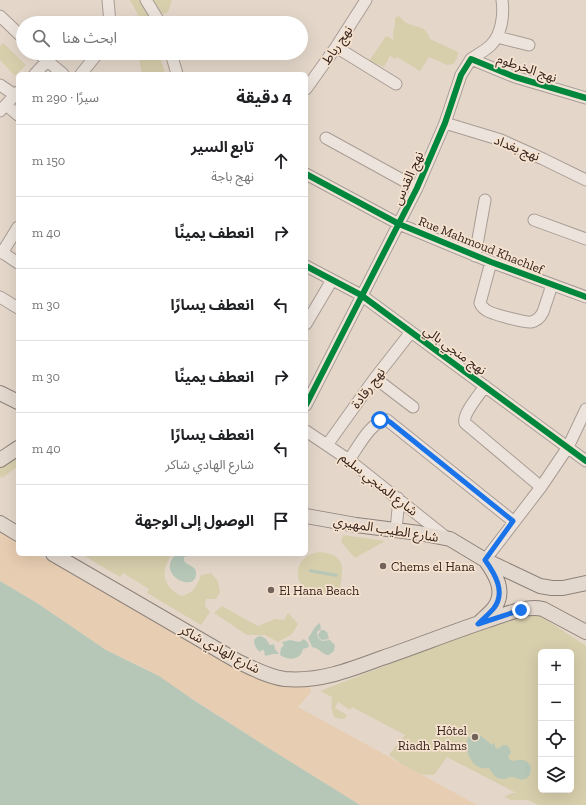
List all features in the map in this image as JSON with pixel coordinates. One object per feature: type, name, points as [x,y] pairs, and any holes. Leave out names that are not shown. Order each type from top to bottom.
[{"type":"main road","points":[[0,392],[16,398]]},
{"type":"main road","points":[[0,453],[16,442]]},
{"type":"main road","points":[[0,460],[16,449]]},
{"type":"main road","name":"شارع الطيب المهيري","points":[[308,516],[356,525],[434,535],[450,539],[485,560],[540,586],[563,588],[586,583]]},
{"type":"main road","points":[[0,523],[16,533]]},
{"type":"main road","name":"شارع الهادي شاكر","points":[[56,556],[237,661],[260,672],[283,679],[303,680],[321,678],[346,671],[521,610],[537,608],[551,613],[586,632]]},
{"type":"main road","points":[[478,624],[493,609],[499,596],[496,577],[485,560]]},
{"type":"street","points":[[108,0],[109,16]]},
{"type":"street","points":[[146,0],[156,16]]},
{"type":"street","name":"نهج رباط","points":[[308,86],[336,47],[366,0]]},
{"type":"street","points":[[468,62],[485,50],[497,37],[502,21],[502,0]]},
{"type":"street","points":[[0,16],[16,31]]},
{"type":"street","points":[[497,37],[529,45]]},
{"type":"street","points":[[336,47],[396,84]]},
{"type":"street","points":[[83,72],[92,60]]},
{"type":"street","points":[[173,60],[176,72]]},
{"type":"street","points":[[37,72],[46,61],[60,72]]},
{"type":"street","name":"نهج الخرطوم","points":[[468,62],[586,98]]},
{"type":"street","name":"نهج القدس","points":[[308,401],[417,188],[445,123],[461,75],[468,62]]},
{"type":"street","points":[[0,84],[16,93]]},
{"type":"street","points":[[16,95],[3,108],[16,114]]},
{"type":"street","name":"نهج بغداد","points":[[445,123],[501,140],[586,180]]},
{"type":"street","points":[[326,138],[417,188]]},
{"type":"street","name":"Rue Mahmoud Khachlef","points":[[308,175],[399,224],[475,256],[586,297]]},
{"type":"street","points":[[475,256],[485,200]]},
{"type":"street","points":[[534,220],[586,239]]},
{"type":"street","points":[[16,230],[1,252],[16,262]]},
{"type":"street","points":[[491,262],[480,303],[488,312],[526,322],[535,321],[543,312],[552,285]]},
{"type":"street","name":"نهج منجي بالي","points":[[308,267],[361,296],[586,461]]},
{"type":"street","points":[[308,321],[332,280]]},
{"type":"street","points":[[0,297],[16,307]]},
{"type":"street","name":"نهج رقادة","points":[[327,445],[375,378],[411,332]]},
{"type":"street","points":[[375,378],[413,406]]},
{"type":"street","points":[[485,386],[466,414],[464,420],[465,423],[541,487]]},
{"type":"street","points":[[485,560],[513,521],[541,487],[568,447],[586,409]]},
{"type":"street","points":[[349,460],[372,427],[380,420],[387,420],[513,521]]},
{"type":"street","name":"شارع المنجي سليم","points":[[308,432],[349,460],[450,539]]},
{"type":"street","points":[[396,530],[398,498]]},
{"type":"shaded area","points":[[130,0],[139,0],[149,16],[139,16]]},
{"type":"shaded area","points":[[153,0],[172,0],[168,12],[164,14],[162,13]]},
{"type":"shaded area","points":[[399,16],[404,21],[424,30],[430,39],[458,52],[457,59],[453,64],[447,65],[429,57],[420,71],[397,57],[396,59],[390,56],[384,67],[369,61],[386,36],[394,40],[393,33],[395,18]]},
{"type":"shaded area","points":[[3,43],[16,55],[16,60],[21,60],[26,65],[19,72],[16,72],[15,76],[0,60],[0,46]]},
{"type":"shaded area","points":[[139,60],[161,60],[164,72],[142,72]]},
{"type":"shaded area","points":[[16,457],[16,468],[2,478],[0,476],[0,466]]},
{"type":"shaded area","points":[[343,535],[385,541],[355,558],[341,542]]},
{"type":"shaded area","points":[[320,552],[335,556],[339,559],[342,569],[340,589],[325,594],[313,593],[304,588],[299,581],[298,572],[301,563],[308,556]]},
{"type":"shaded area","points":[[84,556],[171,556],[166,566],[165,578],[170,588],[175,592],[181,596],[189,593],[196,586],[201,575],[211,573],[218,581],[220,592],[216,599],[206,599],[205,606],[210,612],[201,625],[147,593],[149,589],[123,573],[120,577]]},
{"type":"shaded area","points":[[175,556],[188,556],[184,557],[184,560],[196,571],[194,580],[183,582],[177,579],[170,569],[171,562]]},
{"type":"shaded area","points":[[309,569],[338,574],[337,577],[309,572]]},
{"type":"shaded area","points":[[0,581],[37,603],[106,650],[159,676],[192,699],[360,805],[0,805]]},
{"type":"shaded area","points":[[222,606],[258,626],[275,619],[284,620],[288,613],[298,624],[292,634],[278,642],[265,635],[247,635],[214,613]]},
{"type":"shaded area","name":"Hôtel Riadh Palms","points":[[536,613],[586,646],[586,805],[538,805],[528,800],[511,800],[504,797],[512,793],[516,793],[447,757],[434,775],[416,774],[389,755],[405,735],[352,707],[350,710],[338,702],[335,708],[347,715],[344,719],[335,718],[331,703],[332,697],[320,691],[454,639]]},
{"type":"shaded area","points":[[320,623],[321,629],[317,632],[318,638],[322,641],[330,640],[335,645],[334,651],[329,655],[312,647],[308,638],[314,628]]},
{"type":"shaded area","points":[[321,630],[327,632],[329,639],[322,640],[319,638],[318,635]]},
{"type":"shaded area","points":[[261,636],[266,639],[270,645],[274,644],[275,649],[279,654],[265,656],[264,650],[260,652],[256,648],[254,640]]},
{"type":"shaded area","points":[[304,639],[308,643],[309,647],[303,649],[302,653],[297,657],[291,659],[280,655],[281,648],[284,645],[282,642],[290,640],[299,642]]},
{"type":"shaded area","points":[[476,734],[480,735],[492,745],[494,743],[497,749],[503,745],[508,746],[511,752],[508,757],[509,759],[512,761],[521,760],[527,762],[531,767],[530,775],[522,780],[514,777],[499,779],[489,768],[481,768],[476,765],[471,759],[467,750],[467,742],[468,738]]},
{"type":"sand","points":[[0,533],[16,542],[16,556],[40,556],[159,625],[256,678],[270,683],[310,686],[311,692],[298,707],[477,805],[360,805],[148,670],[106,650],[37,603],[0,581]]},
{"type":"cycle path","points":[[308,401],[417,188],[445,123],[461,75],[471,59],[515,77],[586,98]]},
{"type":"cycle path","points":[[308,175],[399,224],[491,262],[586,297]]},
{"type":"cycle path","points":[[308,267],[361,295],[586,461]]},
{"type":"place","name":"Chems el Hana","points":[[383,566]]},
{"type":"place","name":"El Hana Beach","points":[[271,590]]},
{"type":"place","name":"Hôtel Riadh Palms","points":[[475,737]]},
{"type":"route","points":[[380,420],[387,420],[390,422],[513,521],[485,560],[496,577],[499,596],[493,609],[478,624],[521,610]]}]
